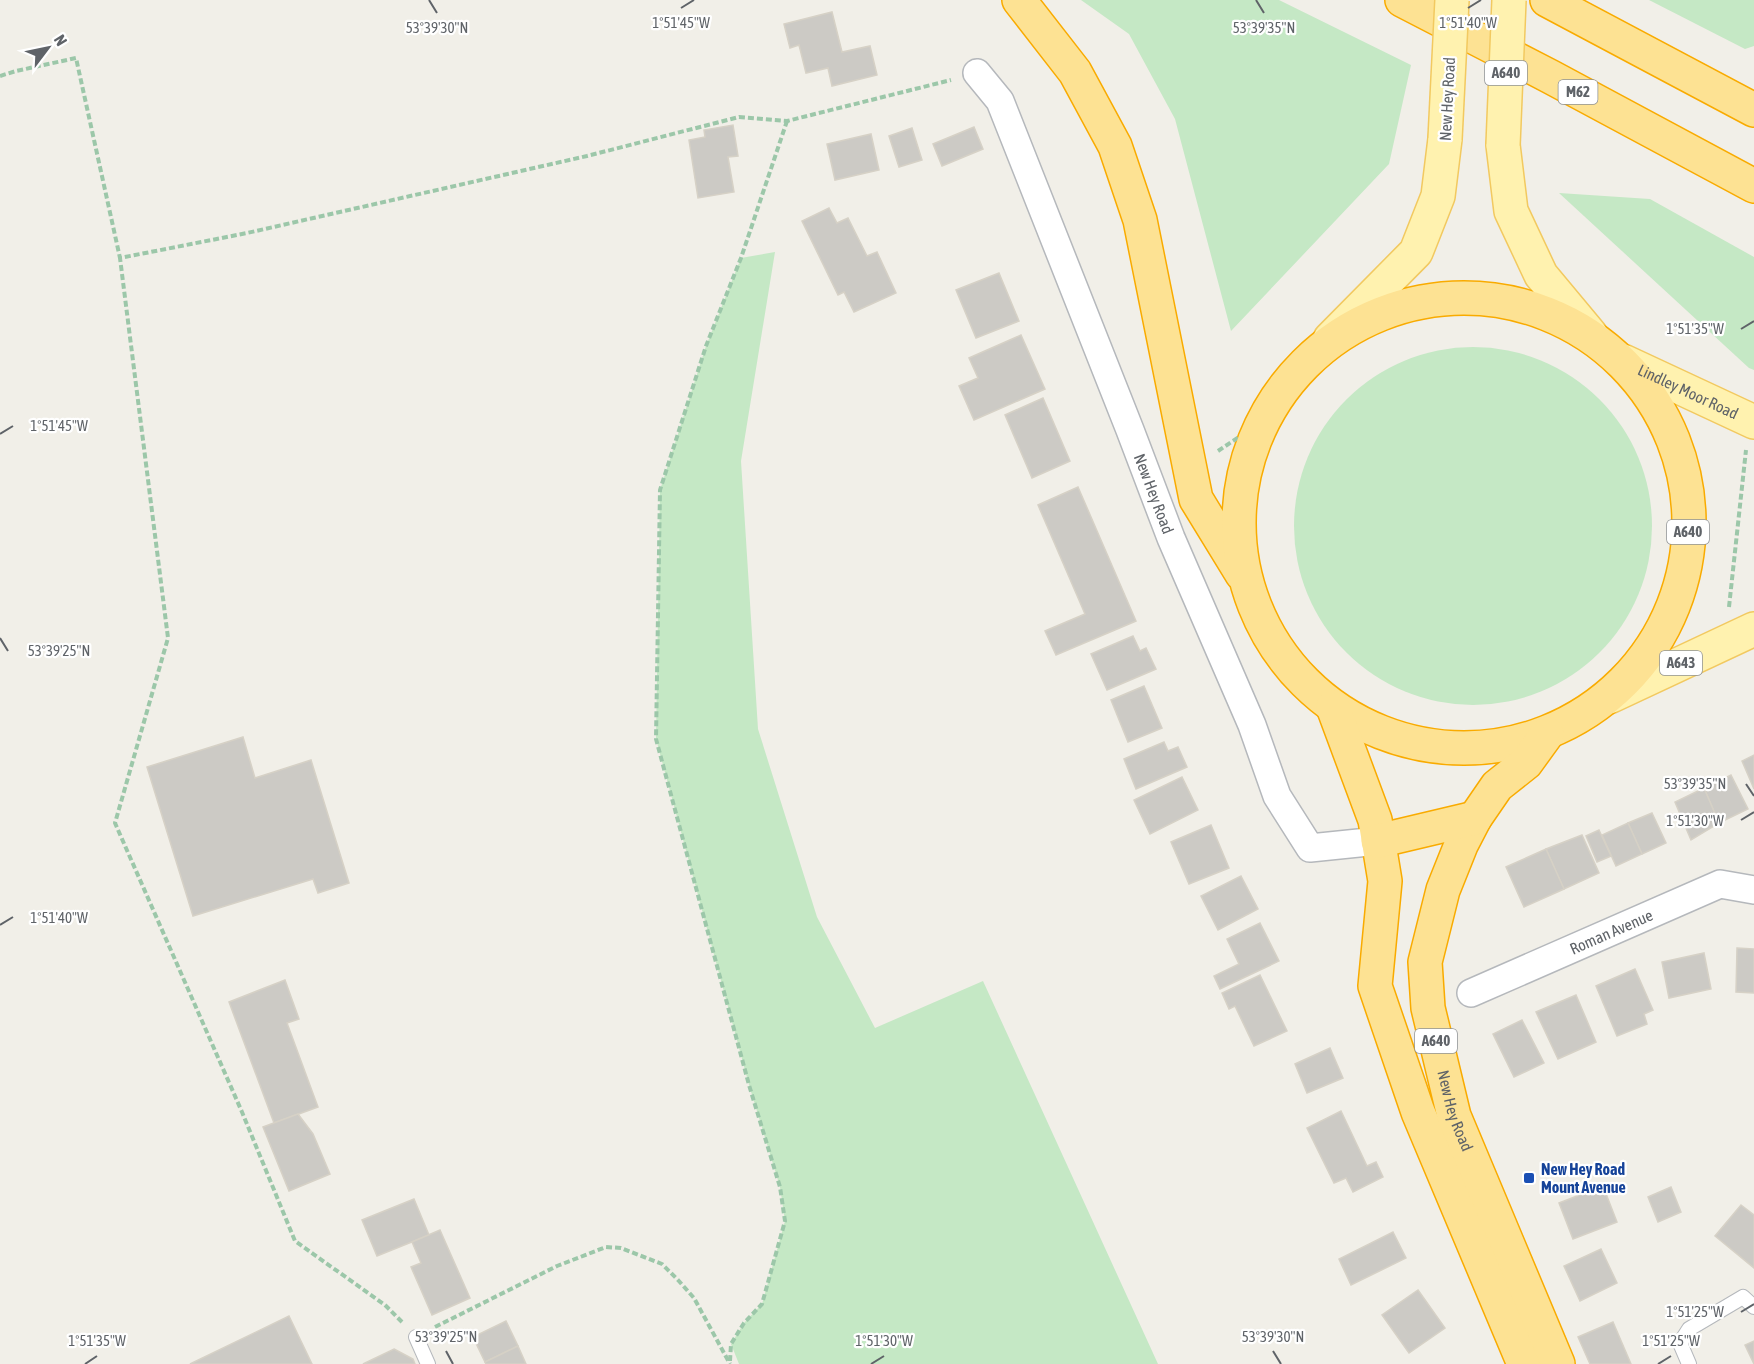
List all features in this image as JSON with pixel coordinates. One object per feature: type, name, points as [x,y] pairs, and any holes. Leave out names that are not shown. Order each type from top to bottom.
[{"type":"highway","points":[[1019,0],[1076,72],[1115,146],[1140,219],[1196,499],[1244,578]]},
{"type":"highway","name":"M62","points":[[1402,0],[1754,186]]},
{"type":"highway","points":[[1547,0],[1754,110]]},
{"type":"highway","name":"A640","points":[[1470,296],[1538,308],[1591,335],[1623,362],[1665,418],[1688,489],[1689,552],[1674,608],[1647,656],[1609,697],[1547,734],[1499,747],[1456,749],[1416,744],[1333,707],[1290,668],[1263,627],[1244,578],[1239,491],[1255,434],[1286,382],[1330,339],[1409,302],[1470,296]]},
{"type":"highway","name":"New Hey Road","points":[[1333,707],[1375,820],[1385,880],[1375,986],[1418,1112],[1524,1364]]},
{"type":"highway","name":"New Hey Road","points":[[1547,734],[1526,763],[1497,786],[1474,818],[1443,890],[1425,962],[1428,1008],[1454,1116],[1558,1364]]},
{"type":"highway","points":[[1378,841],[1474,818]]},
{"type":"main road","name":"New Hey Road","points":[[1330,339],[1416,252],[1438,195],[1445,139],[1452,0]]},
{"type":"main road","name":"A640","points":[[1509,0],[1503,145],[1511,212],[1541,275],[1591,335]]},
{"type":"main road","name":"Lindley Moor Road","points":[[1623,362],[1752,421]]},
{"type":"main road","name":"A643","points":[[1609,697],[1754,629]]},
{"type":"street","name":"New Hey Road","points":[[977,74],[1000,100],[1171,538],[1252,725],[1277,796],[1310,848],[1378,841]]},
{"type":"street","name":"Roman Avenue","points":[[1471,993],[1754,868]]},
{"type":"street","points":[[1720,884],[1754,890]]},
{"type":"lane","points":[[1689,1364],[1680,1344],[1689,1329],[1743,1297],[1754,1307]]},
{"type":"lane","points":[[416,1337],[428,1364]]},
{"type":"path","points":[[0,76],[76,58],[120,258],[168,638],[115,823],[242,1112],[295,1241],[385,1305],[416,1337],[557,1266],[606,1247],[621,1248],[662,1264],[678,1280],[694,1298],[730,1364]]},
{"type":"path","points":[[120,258],[247,233],[587,156],[739,117],[787,121],[977,74]]},
{"type":"path","points":[[730,1364],[731,1344],[744,1323],[762,1304],[785,1221],[780,1187],[749,1085],[656,739],[660,490],[706,346],[741,258],[787,121]]},
{"type":"path","points":[[1725,643],[1752,421]]},
{"type":"green space","points":[[1081,0],[1279,0],[1411,65],[1389,164],[1231,331],[1175,119],[1129,34]]},
{"type":"green space","points":[[1649,0],[1754,0],[1754,46],[1745,49]]},
{"type":"green space","points":[[1559,193],[1650,199],[1754,257],[1754,370],[1749,368]]},
{"type":"green space","points":[[775,252],[741,461],[758,729],[817,917],[875,1028],[983,981],[1158,1364],[739,1364],[731,1344],[744,1323],[762,1304],[785,1221],[780,1187],[749,1085],[656,739],[660,490],[706,346],[741,258]]},
{"type":"green space","points":[[1473,347],[1508,350],[1542,360],[1573,377],[1600,399],[1622,426],[1639,457],[1649,491],[1652,526],[1649,561],[1639,595],[1622,626],[1600,653],[1573,675],[1542,692],[1508,702],[1473,705],[1438,702],[1404,692],[1373,675],[1346,653],[1324,626],[1307,595],[1297,561],[1294,526],[1297,491],[1307,457],[1324,426],[1346,399],[1373,377],[1404,360],[1438,350]]},
{"type":"building","points":[[832,12],[842,52],[870,46],[877,75],[832,86],[828,68],[806,73],[799,45],[790,48],[784,24]]},
{"type":"building","points":[[733,125],[738,156],[728,157],[734,192],[698,198],[689,140],[705,137],[704,130]]},
{"type":"building","points":[[974,127],[983,149],[942,166],[933,144]]},
{"type":"building","points":[[912,128],[922,160],[899,167],[889,136]]},
{"type":"building","points":[[871,134],[879,170],[835,180],[827,144]]},
{"type":"building","points":[[829,208],[837,223],[848,218],[867,256],[877,252],[896,293],[854,312],[844,292],[838,295],[802,221]]},
{"type":"building","points":[[999,273],[1019,321],[976,338],[956,290]]},
{"type":"building","points":[[1021,335],[1045,389],[974,420],[959,386],[978,378],[969,358]]},
{"type":"building","points":[[1043,398],[1070,461],[1032,478],[1005,415]]},
{"type":"building","points":[[1078,487],[1136,621],[1056,655],[1045,631],[1085,614],[1038,505]]},
{"type":"building","points":[[1133,636],[1140,651],[1146,648],[1156,669],[1107,690],[1091,654]]},
{"type":"building","points":[[1144,686],[1162,728],[1128,742],[1111,700]]},
{"type":"building","points":[[243,737],[255,778],[311,760],[349,883],[318,893],[313,879],[193,916],[147,767]]},
{"type":"building","points":[[1164,742],[1168,751],[1178,747],[1187,767],[1136,789],[1124,759]]},
{"type":"building","points":[[1754,755],[1754,789],[1742,761]]},
{"type":"building","points":[[1731,775],[1748,809],[1719,823],[1704,788]]},
{"type":"building","points":[[1182,777],[1198,810],[1150,834],[1134,800]]},
{"type":"building","points":[[1704,788],[1719,823],[1691,840],[1675,802]]},
{"type":"building","points":[[1652,813],[1666,843],[1642,854],[1628,823]]},
{"type":"building","points":[[1628,823],[1642,854],[1616,866],[1602,835]]},
{"type":"building","points":[[1211,825],[1229,868],[1189,884],[1171,842]]},
{"type":"building","points":[[1599,830],[1611,856],[1597,862],[1586,836]]},
{"type":"building","points":[[1582,835],[1599,873],[1564,889],[1546,849]]},
{"type":"building","points":[[1546,849],[1564,889],[1524,907],[1506,867]]},
{"type":"building","points":[[1241,876],[1258,909],[1218,930],[1201,896]]},
{"type":"building","points":[[1260,923],[1279,961],[1220,989],[1214,976],[1239,964],[1227,939]]},
{"type":"building","points":[[1737,948],[1754,949],[1754,993],[1736,992]]},
{"type":"building","points":[[1704,953],[1711,989],[1669,998],[1662,962]]},
{"type":"building","points":[[1635,969],[1653,1010],[1644,1014],[1647,1024],[1617,1036],[1596,986]]},
{"type":"building","points":[[1260,975],[1287,1031],[1254,1046],[1235,1006],[1229,1009],[1222,993]]},
{"type":"building","points":[[285,980],[299,1019],[287,1023],[318,1107],[274,1123],[229,1002]]},
{"type":"building","points":[[1576,995],[1596,1042],[1558,1059],[1536,1012]]},
{"type":"building","points":[[1522,1020],[1544,1063],[1514,1077],[1493,1034]]},
{"type":"building","points":[[1330,1048],[1343,1078],[1307,1093],[1295,1064]]},
{"type":"building","points":[[1341,1111],[1367,1166],[1376,1162],[1383,1177],[1353,1192],[1346,1178],[1334,1183],[1307,1128]]},
{"type":"building","points":[[298,1114],[313,1134],[330,1174],[289,1191],[263,1127]]},
{"type":"building","points":[[1603,1186],[1617,1222],[1573,1239],[1559,1203]]},
{"type":"building","points":[[1671,1187],[1681,1212],[1658,1222],[1648,1197]]},
{"type":"building","points":[[414,1199],[429,1235],[377,1256],[362,1220]]},
{"type":"building","points":[[1741,1205],[1754,1215],[1754,1268],[1715,1236]]},
{"type":"building","points":[[440,1230],[470,1298],[432,1315],[411,1267],[421,1263],[412,1242]]},
{"type":"building","points":[[1393,1232],[1406,1258],[1351,1285],[1339,1259]]},
{"type":"building","points":[[1601,1249],[1617,1283],[1580,1301],[1564,1266]]},
{"type":"building","points":[[1418,1290],[1445,1328],[1409,1353],[1382,1315]]},
{"type":"building","points":[[289,1316],[312,1364],[190,1364]]},
{"type":"building","points":[[506,1321],[518,1346],[485,1362],[473,1337]]},
{"type":"building","points":[[1613,1322],[1631,1364],[1590,1364],[1578,1337]]},
{"type":"building","points":[[1754,1341],[1754,1364],[1745,1345]]},
{"type":"building","points":[[518,1346],[526,1364],[486,1364],[485,1362]]},
{"type":"building","points":[[394,1349],[413,1359],[415,1364],[363,1364]]},
{"type":"place","name":"New Hey Road Mount Avenue","points":[[1529,1178]]}]
